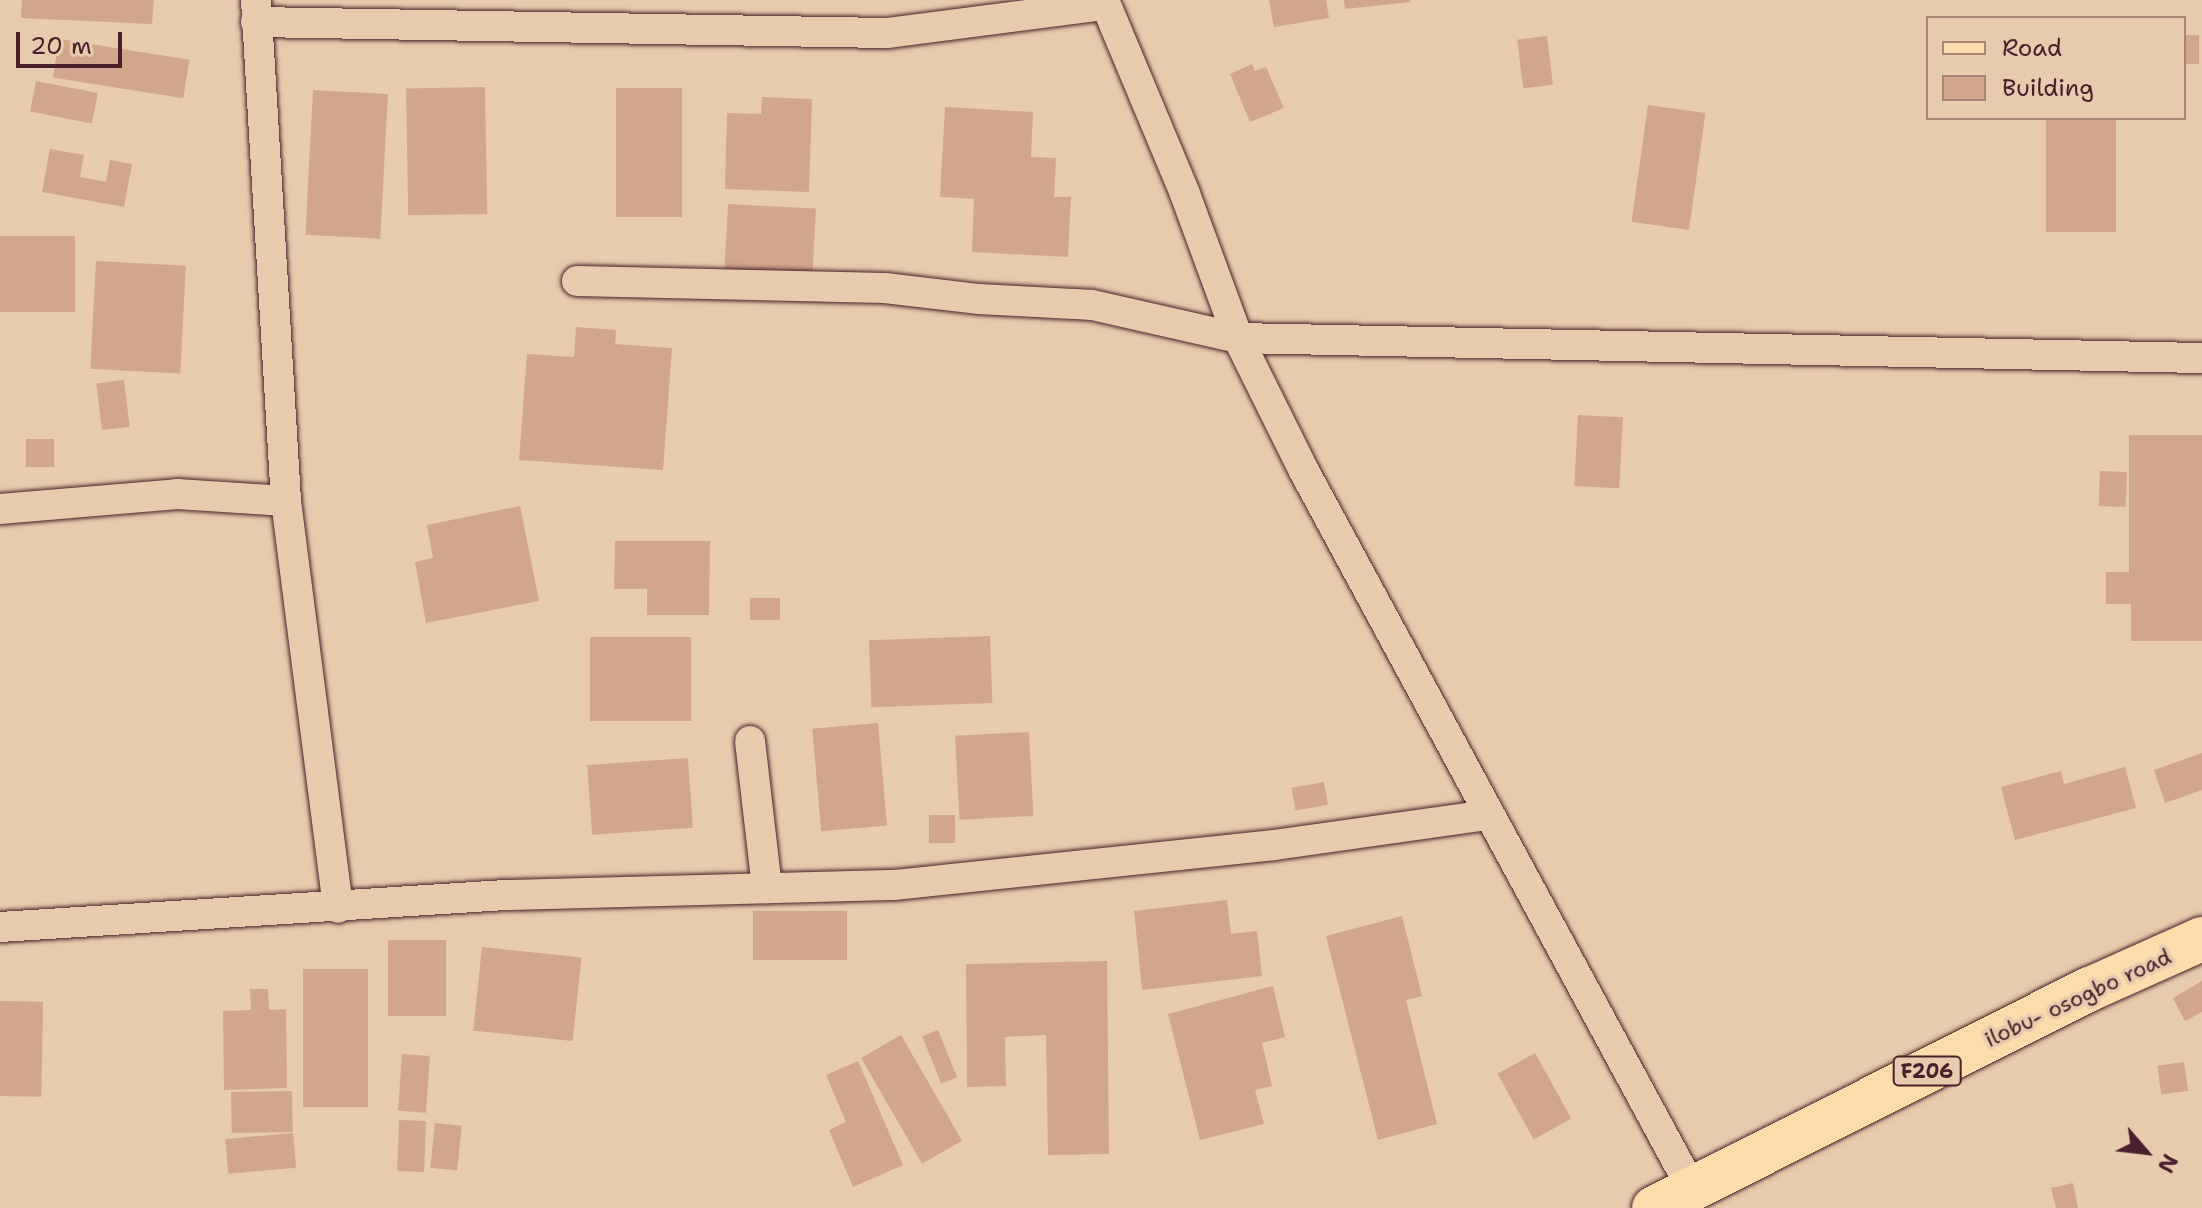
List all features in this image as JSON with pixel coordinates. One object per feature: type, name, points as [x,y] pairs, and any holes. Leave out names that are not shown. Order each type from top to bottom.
[{"type":"main road","name":"ilobu- osogbo road","points":[[1654,1208],[2090,989],[2202,939]]},
{"type":"street","points":[[338,908],[286,501],[256,11],[888,33],[1104,2],[1185,194],[1238,338],[1304,471],[1385,617],[1487,815],[1692,1189]]},
{"type":"street","points":[[577,281],[885,288],[979,299],[1092,305],[1238,338],[2202,358]]},
{"type":"street","points":[[0,509],[177,494],[286,501]]},
{"type":"street","points":[[750,741],[767,888]]},
{"type":"street","points":[[0,927],[506,895],[910,883],[1274,845],[1487,815]]},
{"type":"building","points":[[22,0],[154,0],[152,24],[21,18]]},
{"type":"building","points":[[1269,0],[1326,0],[1329,18],[1274,27]]},
{"type":"building","points":[[1344,0],[1410,0],[1410,2],[1345,9]]},
{"type":"building","points":[[2186,35],[2199,35],[2199,64],[2186,64]]},
{"type":"building","points":[[1547,36],[1553,85],[1523,88],[1517,40]]},
{"type":"building","points":[[59,39],[189,60],[183,98],[53,78]]},
{"type":"building","points":[[1252,64],[1255,71],[1266,67],[1284,108],[1250,122],[1230,74]]},
{"type":"building","points":[[36,81],[98,93],[92,123],[30,111]]},
{"type":"building","points":[[485,87],[487,214],[408,215],[406,88]]},
{"type":"building","points":[[616,88],[682,88],[682,217],[616,217]]},
{"type":"building","points":[[313,90],[388,94],[380,239],[305,235]]},
{"type":"building","points":[[762,97],[812,99],[809,192],[725,189],[727,113],[761,114]]},
{"type":"building","points":[[1648,105],[1705,113],[1689,230],[1632,222]]},
{"type":"building","points":[[945,107],[1033,112],[1031,157],[1056,158],[1054,197],[1071,197],[1068,257],[972,252],[974,199],[940,197]]},
{"type":"building","points":[[2046,120],[2116,120],[2116,232],[2046,232]]},
{"type":"building","points":[[50,149],[84,155],[80,177],[106,182],[110,160],[132,164],[124,207],[42,192]]},
{"type":"building","points":[[728,204],[816,209],[812,275],[725,270]]},
{"type":"building","points":[[0,236],[75,236],[75,312],[0,312]]},
{"type":"building","points":[[96,261],[186,266],[180,374],[90,369]]},
{"type":"building","points":[[576,327],[616,330],[615,344],[672,348],[663,470],[519,460],[527,354],[574,357]]},
{"type":"building","points":[[124,380],[130,427],[102,430],[96,383]]},
{"type":"building","points":[[1578,415],[1623,417],[1619,488],[1574,486]]},
{"type":"building","points":[[2129,435],[2202,435],[2202,641],[2131,641],[2131,604],[2106,604],[2106,572],[2129,572]]},
{"type":"building","points":[[26,439],[54,439],[54,467],[26,467]]},
{"type":"building","points":[[2100,471],[2127,472],[2126,507],[2099,506]]},
{"type":"building","points":[[520,506],[539,601],[426,623],[415,562],[433,558],[427,525]]},
{"type":"building","points":[[615,541],[710,541],[709,615],[647,615],[647,589],[614,589]]},
{"type":"building","points":[[750,598],[780,598],[780,620],[750,620]]},
{"type":"building","points":[[990,636],[992,703],[871,707],[869,640]]},
{"type":"building","points":[[590,637],[691,637],[691,721],[590,721]]},
{"type":"building","points":[[878,723],[887,826],[821,831],[812,729]]},
{"type":"building","points":[[1029,732],[1033,816],[959,820],[955,736]]},
{"type":"building","points":[[2202,753],[2202,790],[2165,803],[2154,770]]},
{"type":"building","points":[[688,758],[693,828],[592,835],[587,765]]},
{"type":"building","points":[[2125,767],[2136,808],[2015,840],[2001,787],[2061,771],[2064,784]]},
{"type":"building","points":[[1324,782],[1328,805],[1295,810],[1292,788]]},
{"type":"building","points":[[929,815],[955,815],[955,843],[929,843]]},
{"type":"building","points":[[1227,900],[1231,934],[1257,931],[1262,976],[1142,990],[1134,911]]},
{"type":"building","points":[[753,911],[847,911],[847,960],[753,960]]},
{"type":"building","points":[[1402,916],[1422,996],[1406,1000],[1437,1124],[1378,1140],[1326,936]]},
{"type":"building","points":[[388,940],[446,940],[446,1016],[388,1016]]},
{"type":"building","points":[[482,947],[581,957],[573,1041],[473,1031]]},
{"type":"building","points":[[1107,961],[1109,1154],[1048,1155],[1046,1035],[1005,1037],[1006,1086],[967,1087],[966,964]]},
{"type":"building","points":[[303,969],[368,969],[368,1107],[303,1107]]},
{"type":"building","points":[[2202,981],[2202,1012],[2185,1021],[2173,998]]},
{"type":"building","points":[[1273,986],[1285,1037],[1262,1043],[1272,1086],[1255,1090],[1264,1124],[1200,1140],[1168,1014]]},
{"type":"building","points":[[250,989],[268,989],[269,1010],[286,1009],[287,1088],[224,1090],[223,1011],[251,1010]]},
{"type":"building","points":[[0,1001],[43,1002],[41,1097],[0,1096]]},
{"type":"building","points":[[938,1030],[957,1077],[941,1084],[922,1036]]},
{"type":"building","points":[[901,1035],[962,1141],[922,1164],[861,1058]]},
{"type":"building","points":[[1535,1053],[1571,1119],[1534,1139],[1497,1074]]},
{"type":"building","points":[[402,1054],[430,1056],[426,1113],[398,1111]]},
{"type":"building","points":[[858,1061],[903,1165],[853,1187],[829,1130],[846,1122],[826,1075]]},
{"type":"building","points":[[2184,1062],[2188,1091],[2161,1094],[2157,1066]]},
{"type":"building","points":[[292,1091],[293,1132],[232,1133],[231,1092]]},
{"type":"building","points":[[399,1120],[426,1121],[424,1172],[397,1171]]},
{"type":"building","points":[[435,1123],[462,1126],[457,1171],[430,1168]]},
{"type":"building","points":[[293,1133],[296,1168],[228,1174],[225,1139]]},
{"type":"building","points":[[2073,1183],[2078,1208],[2056,1208],[2051,1188]]}]
